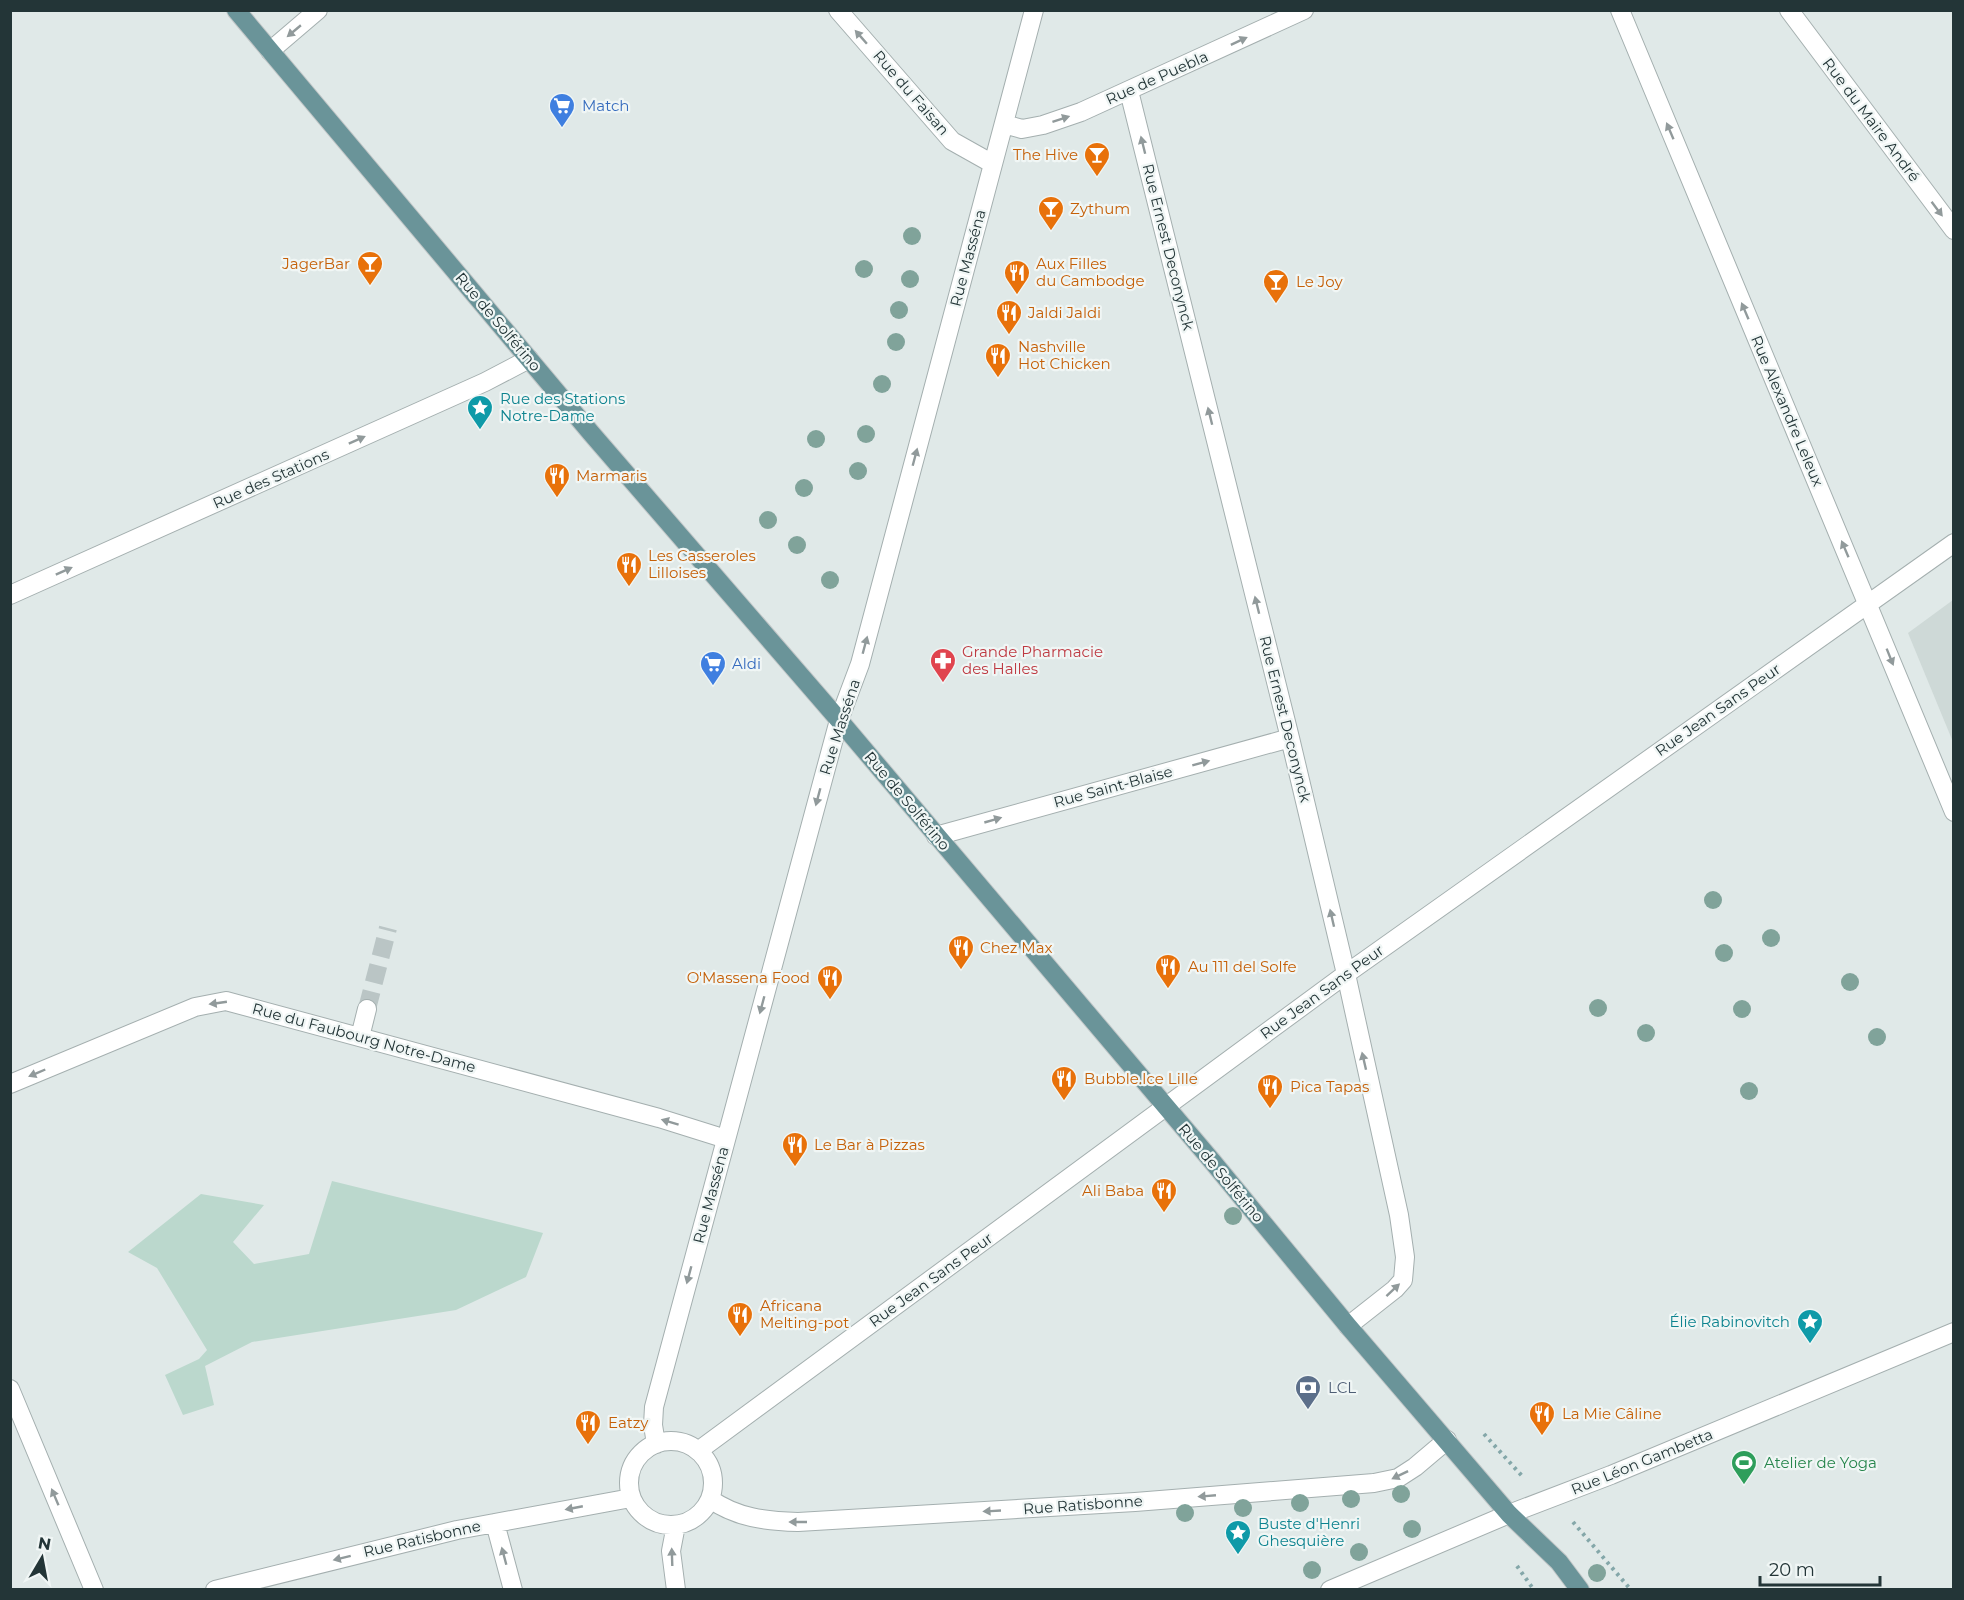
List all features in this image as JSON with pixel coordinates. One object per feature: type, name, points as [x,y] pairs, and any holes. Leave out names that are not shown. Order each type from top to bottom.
[{"type":"main road","name":"Rue de Solférino","points":[[237,10],[529,359],[839,720],[1166,1107],[1348,1326],[1509,1514],[1559,1562],[1581,1590]]},
{"type":"street","points":[[270,51],[318,10]]},
{"type":"street","name":"Rue du Faisan","points":[[838,10],[952,141],[993,164]]},
{"type":"street","name":"Rue Masséna","points":[[656,1444],[653,1425],[654,1407],[839,720],[860,664],[1034,10]]},
{"type":"street","name":"Rue de Puebla","points":[[1004,124],[1022,129],[1043,125],[1081,112],[1305,10]]},
{"type":"street","name":"Rue Alexandre Leleux","points":[[1620,10],[1953,812]]},
{"type":"street","name":"Rue du Maire André","points":[[1789,10],[1953,230]]},
{"type":"street","name":"Rue Ernest Deconynck","points":[[1129,91],[1290,738],[1346,974],[1399,1215],[1405,1269],[1403,1280],[1348,1326]]},
{"type":"street","name":"Rue des Stations","points":[[10,595],[485,382],[529,359]]},
{"type":"street","name":"Rue Jean Sans Peur","points":[[698,1451],[1346,974],[1953,543]]},
{"type":"street","name":"Rue Saint-Blaise","points":[[936,836],[1290,738]]},
{"type":"street","name":"Rue du Faubourg Notre-Dame","points":[[10,1084],[195,1007],[226,1001],[659,1118],[726,1139]]},
{"type":"street","points":[[360,1037],[367,1009]]},
{"type":"street","name":"Rue Léon Gambetta","points":[[1330,1590],[1953,1332]]},
{"type":"street","points":[[10,1389],[94,1590]]},
{"type":"street","name":"Rue Ratisbonne","points":[[710,1499],[733,1512],[757,1519],[798,1522],[1134,1502],[1363,1484],[1398,1478],[1447,1440]]},
{"type":"street","points":[[667,1441],[688,1444],[698,1451],[704,1457],[713,1482],[710,1499],[703,1510],[693,1519],[676,1525],[660,1524],[651,1520],[636,1507],[631,1498],[628,1482],[633,1465],[642,1452],[667,1441]]},
{"type":"street","name":"Rue Ratisbonne","points":[[215,1590],[457,1530],[631,1498]]},
{"type":"street","points":[[495,1523],[513,1590]]},
{"type":"street","points":[[676,1525],[671,1551],[676,1590]]},
{"type":"path","points":[[1546,1500],[1579,1527],[1631,1590]]},
{"type":"shaded area","points":[[1953,600],[1953,742],[1908,633]]},
{"type":"green space","points":[[332,1181],[543,1233],[526,1277],[456,1310],[252,1342],[205,1366],[214,1405],[183,1415],[165,1375],[199,1359],[207,1350],[157,1268],[128,1252],[201,1194],[264,1205],[233,1242],[254,1264],[309,1254]]},
{"type":"tunnel","points":[[367,1009],[388,928]]},
{"type":"place","name":"Match","points":[[562,129]]},
{"type":"place","name":"The Hive","points":[[1097,178]]},
{"type":"place","name":"Zythum","points":[[1051,232]]},
{"type":"place","name":"JagerBar","points":[[370,287]]},
{"type":"place","name":"Aux Filles du Cambodge","points":[[1017,296]]},
{"type":"place","name":"Le Joy","points":[[1276,305]]},
{"type":"place","name":"Jaldi Jaldi","points":[[1009,336]]},
{"type":"place","name":"Nashville Hot Chicken","points":[[998,379]]},
{"type":"place","name":"Rue des Stations Notre-Dame","points":[[480,431]]},
{"type":"place","name":"Marmaris","points":[[557,499]]},
{"type":"place","name":"Les Casseroles Lilloises","points":[[629,588]]},
{"type":"place","name":"Grande Pharmacie des Halles","points":[[943,684]]},
{"type":"place","name":"Aldi","points":[[713,687]]},
{"type":"place","name":"Chez Max","points":[[961,971]]},
{"type":"place","name":"Au 111 del Solfe","points":[[1168,990]]},
{"type":"place","name":"O'Massena Food","points":[[830,1001]]},
{"type":"place","name":"Bubble.Ice Lille","points":[[1064,1102]]},
{"type":"place","name":"Pica Tapas","points":[[1270,1110]]},
{"type":"place","name":"Le Bar à Pizzas","points":[[795,1168]]},
{"type":"place","name":"Ali Baba","points":[[1164,1214]]},
{"type":"place","name":"Africana Melting-pot","points":[[740,1338]]},
{"type":"place","name":"Élie Rabinovitch","points":[[1810,1345]]},
{"type":"place","name":"LCL","points":[[1308,1411]]},
{"type":"place","name":"La Mie Câline","points":[[1542,1437]]},
{"type":"place","name":"Eatzy","points":[[588,1446]]},
{"type":"place","name":"Atelier de Yoga","points":[[1744,1486]]},
{"type":"place","name":"Buste d'Henri Ghesquière","points":[[1238,1556]]}]
